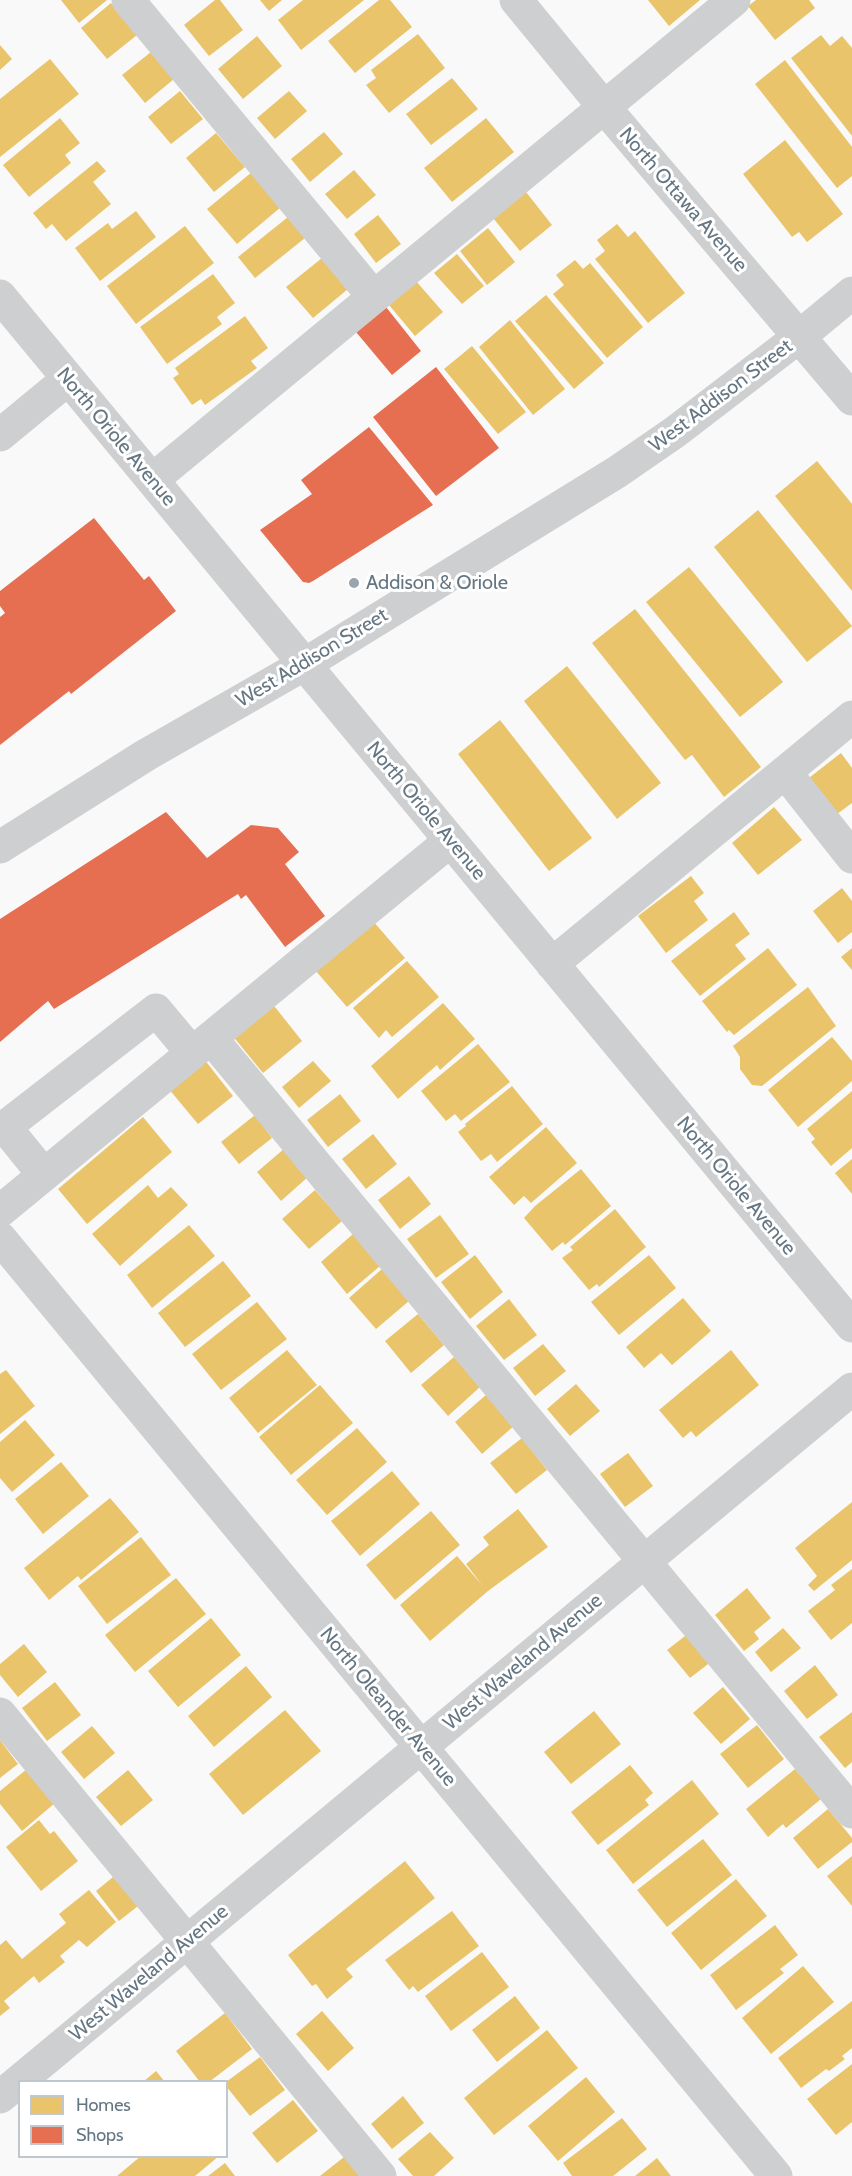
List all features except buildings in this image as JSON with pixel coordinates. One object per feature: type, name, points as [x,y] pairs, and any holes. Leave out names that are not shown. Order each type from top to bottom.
[{"type":"street","points":[[128,0],[374,297]]},
{"type":"street","name":"North Ottawa Avenue","points":[[516,0],[852,399]]},
{"type":"street","points":[[152,480],[734,0]]},
{"type":"street","name":"West Addison Street","points":[[0,847],[146,755],[305,664],[617,472],[675,432],[852,293]]},
{"type":"street","name":"North Oriole Avenue","points":[[0,296],[852,1326]]},
{"type":"street","points":[[0,435],[68,379]]},
{"type":"street","points":[[552,964],[852,717]]},
{"type":"street","points":[[785,772],[852,857]]},
{"type":"street","points":[[0,1211],[450,841]]},
{"type":"street","points":[[44,1175],[5,1127],[156,1010],[202,1045],[645,1561],[852,1812]]},
{"type":"street","name":"North Oleander Avenue","points":[[0,1238],[776,2176]]},
{"type":"street","name":"West Waveland Avenue","points":[[21,2080],[852,1389]]},
{"type":"street","points":[[0,1714],[380,2176]]},
{"type":"street","name":"West Waveland Avenue","points":[[0,2097],[18,2082]]},
{"type":"place","name":"Addison & Oriole","points":[[354,583]]}]
